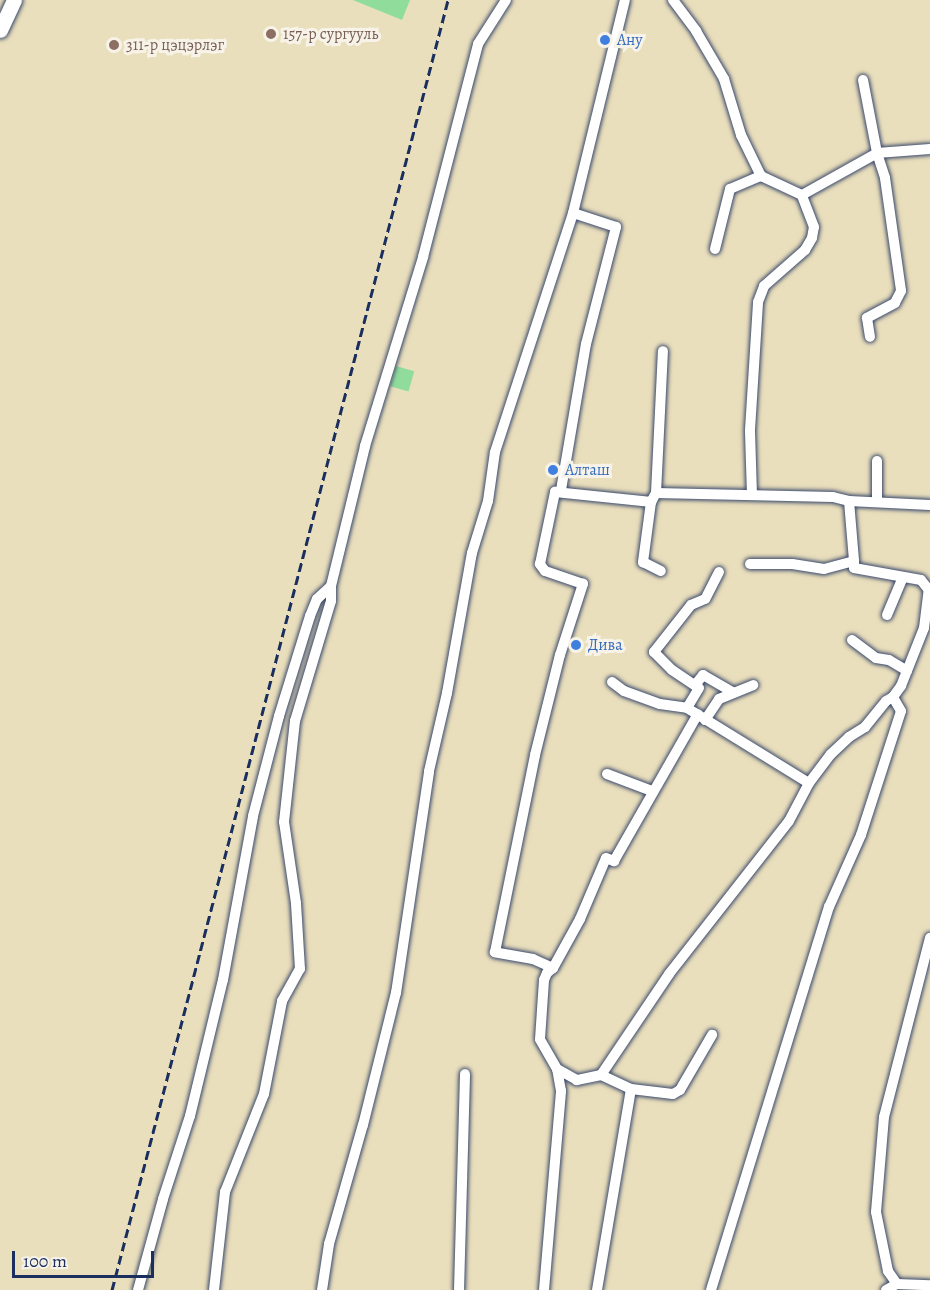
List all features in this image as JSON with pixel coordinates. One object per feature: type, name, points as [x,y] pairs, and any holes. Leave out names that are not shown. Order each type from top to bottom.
[{"type":"main road","points":[[0,30],[14,0]]},
{"type":"street","points":[[214,1290],[225,1192],[264,1094],[282,1001],[300,969],[296,903],[284,822],[292,734],[331,601],[331,586],[365,446],[398,330],[423,257],[478,44],[506,0]]},
{"type":"street","points":[[322,1290],[329,1245],[363,1125],[396,993],[429,771],[447,693],[472,553],[488,501],[495,453],[573,213],[625,0]]},
{"type":"street","points":[[673,0],[696,31],[724,79],[741,135],[761,176],[802,195],[814,227],[812,238],[805,250],[764,286],[758,302],[750,430],[752,495]]},
{"type":"street","points":[[863,80],[877,153],[885,178],[901,291],[895,303],[867,318],[870,337]]},
{"type":"street","points":[[802,195],[877,153],[930,149]]},
{"type":"street","points":[[715,249],[730,189],[761,176]]},
{"type":"street","points":[[561,490],[586,344],[616,226],[573,213]]},
{"type":"street","points":[[661,571],[643,562],[653,498],[663,351]]},
{"type":"street","points":[[877,460],[877,502]]},
{"type":"street","points":[[554,968],[533,959],[495,952],[537,745],[560,655],[583,584],[545,571],[540,564],[555,492],[561,490],[606,499],[752,495],[833,497],[849,501],[930,505]]},
{"type":"street","points":[[601,1075],[669,975],[789,821],[809,783],[831,754],[849,737],[865,728],[886,701],[893,697],[907,671],[924,628],[929,590],[921,580],[854,568],[849,501]]},
{"type":"street","points":[[750,564],[792,564],[824,569],[854,561]]},
{"type":"street","points":[[687,708],[699,688],[672,670],[654,652],[691,605],[705,599],[719,572]]},
{"type":"street","points":[[887,615],[903,577]]},
{"type":"street","points":[[138,1290],[163,1199],[190,1116],[223,980],[253,816],[279,716],[310,616],[317,599],[331,586]]},
{"type":"street","points":[[852,640],[876,658],[889,660],[907,671]]},
{"type":"street","points":[[695,685],[703,675],[732,692]]},
{"type":"street","points":[[612,682],[624,692],[660,704],[687,708],[809,783]]},
{"type":"street","points":[[544,1290],[561,1091],[557,1069],[540,1039],[544,980],[547,973],[554,968],[580,919],[606,858],[614,861],[652,791],[701,717],[719,699],[753,685]]},
{"type":"street","points":[[711,1290],[829,907],[861,835],[901,711],[893,697]]},
{"type":"street","points":[[607,774],[652,791]]},
{"type":"street","points":[[897,1284],[888,1271],[876,1212],[884,1117],[930,938]]},
{"type":"street","points":[[557,1069],[577,1080],[601,1075],[631,1089],[673,1094],[680,1090],[712,1035]]},
{"type":"street","points":[[459,1290],[465,1074]]},
{"type":"street","points":[[597,1290],[631,1089]]},
{"type":"street","points":[[886,1290],[897,1284],[930,1285]]},
{"type":"green space","points":[[353,0],[410,0],[402,20]]},
{"type":"green space","points":[[396,366],[414,371],[408,391],[390,386]]},
{"type":"railway","points":[[112,1290],[448,0]]},
{"type":"place","name":"157-р сургууль","points":[[271,34]]},
{"type":"place","name":"Ану","points":[[605,40]]},
{"type":"place","name":"311-р цэцэрлэг","points":[[114,45]]},
{"type":"place","name":"Алташ","points":[[553,470]]},
{"type":"place","name":"Дива","points":[[576,645]]}]
